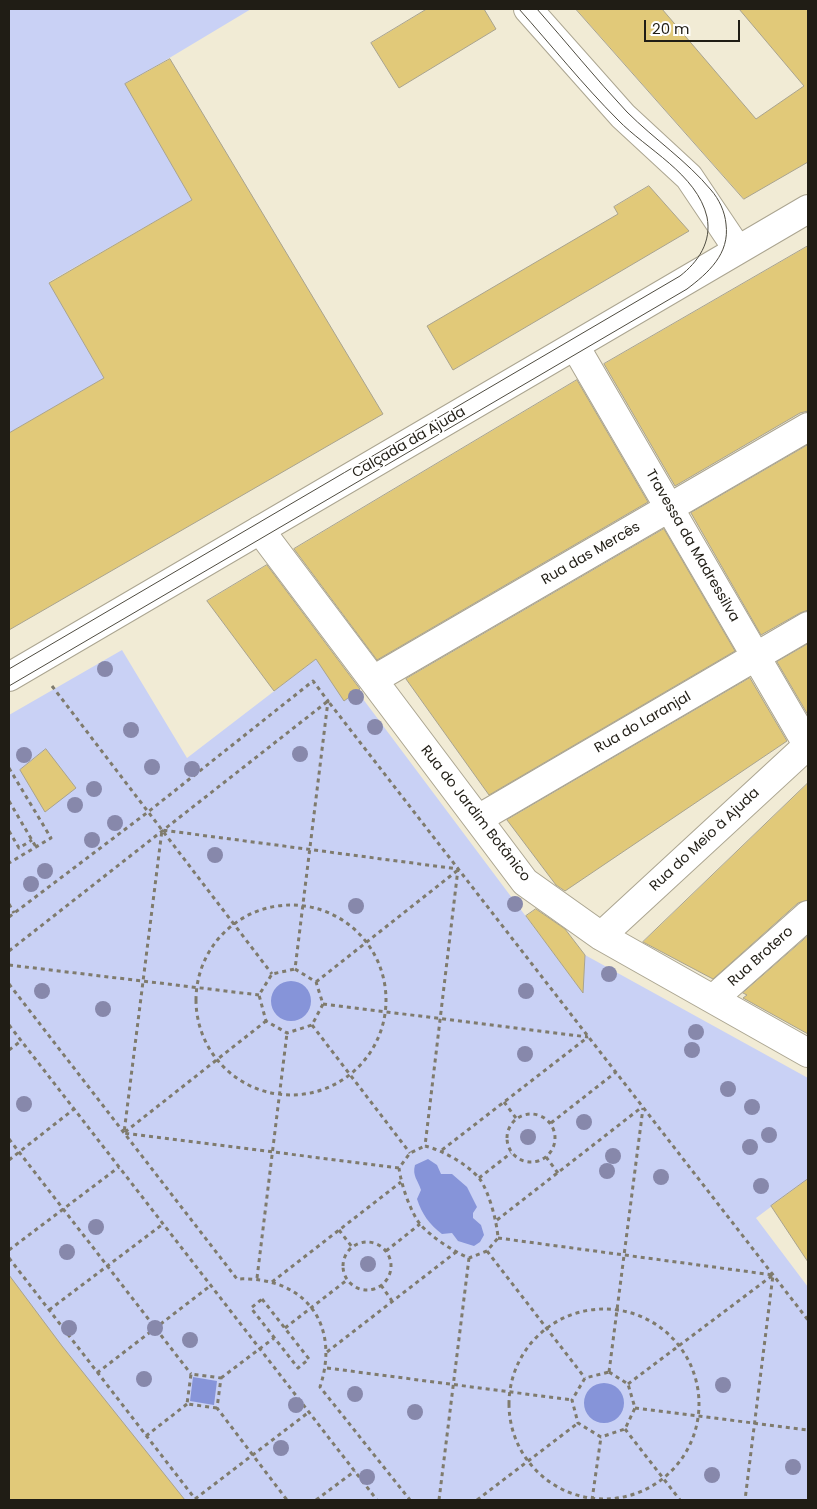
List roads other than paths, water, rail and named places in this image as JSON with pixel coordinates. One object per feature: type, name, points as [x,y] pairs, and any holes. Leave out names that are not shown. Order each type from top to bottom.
[{"type":"street","points":[[528,9],[623,116],[679,165],[694,182],[738,250]]},
{"type":"street","name":"Calçada da Ajuda","points":[[9,677],[808,209]]},
{"type":"street","name":"Travessa da Madressilva","points":[[575,346],[808,746]]},
{"type":"street","name":"Rua das Mercês","points":[[373,680],[808,428]]},
{"type":"street","name":"Rua do Jardim Botânico","points":[[260,530],[525,882],[601,936],[808,1053]]},
{"type":"street","name":"Rua do Laranjal","points":[[478,819],[808,626]]},
{"type":"street","name":"Rua do Meio à Ajuda","points":[[601,936],[808,746]]},
{"type":"street","name":"Rua Brotero","points":[[713,999],[808,915]]},
{"type":"water","points":[[287,981],[295,981],[302,984],[308,990],[311,1001],[308,1012],[302,1018],[295,1021],[287,1021],[280,1018],[274,1012],[271,1005],[271,997],[274,990],[280,984]]},
{"type":"water","points":[[428,1159],[437,1165],[441,1174],[452,1174],[467,1187],[477,1207],[473,1213],[473,1218],[481,1225],[484,1235],[480,1242],[474,1246],[458,1241],[452,1233],[442,1234],[426,1218],[421,1209],[417,1199],[421,1190],[414,1169],[415,1165]]},
{"type":"water","points":[[193,1377],[217,1381],[214,1405],[190,1401]]},
{"type":"water","points":[[600,1383],[608,1383],[615,1386],[621,1392],[624,1403],[621,1414],[615,1420],[608,1423],[600,1423],[593,1420],[587,1414],[584,1407],[584,1399],[587,1392],[593,1386]]},
{"type":"tram line","points":[[9,669],[680,276],[698,258],[705,243],[708,226],[707,217],[693,188],[669,163],[629,131],[605,107],[519,9]]},
{"type":"tram line","points":[[9,686],[687,289],[716,262],[725,245],[726,224],[721,206],[714,194],[692,169],[627,112],[537,9]]}]
